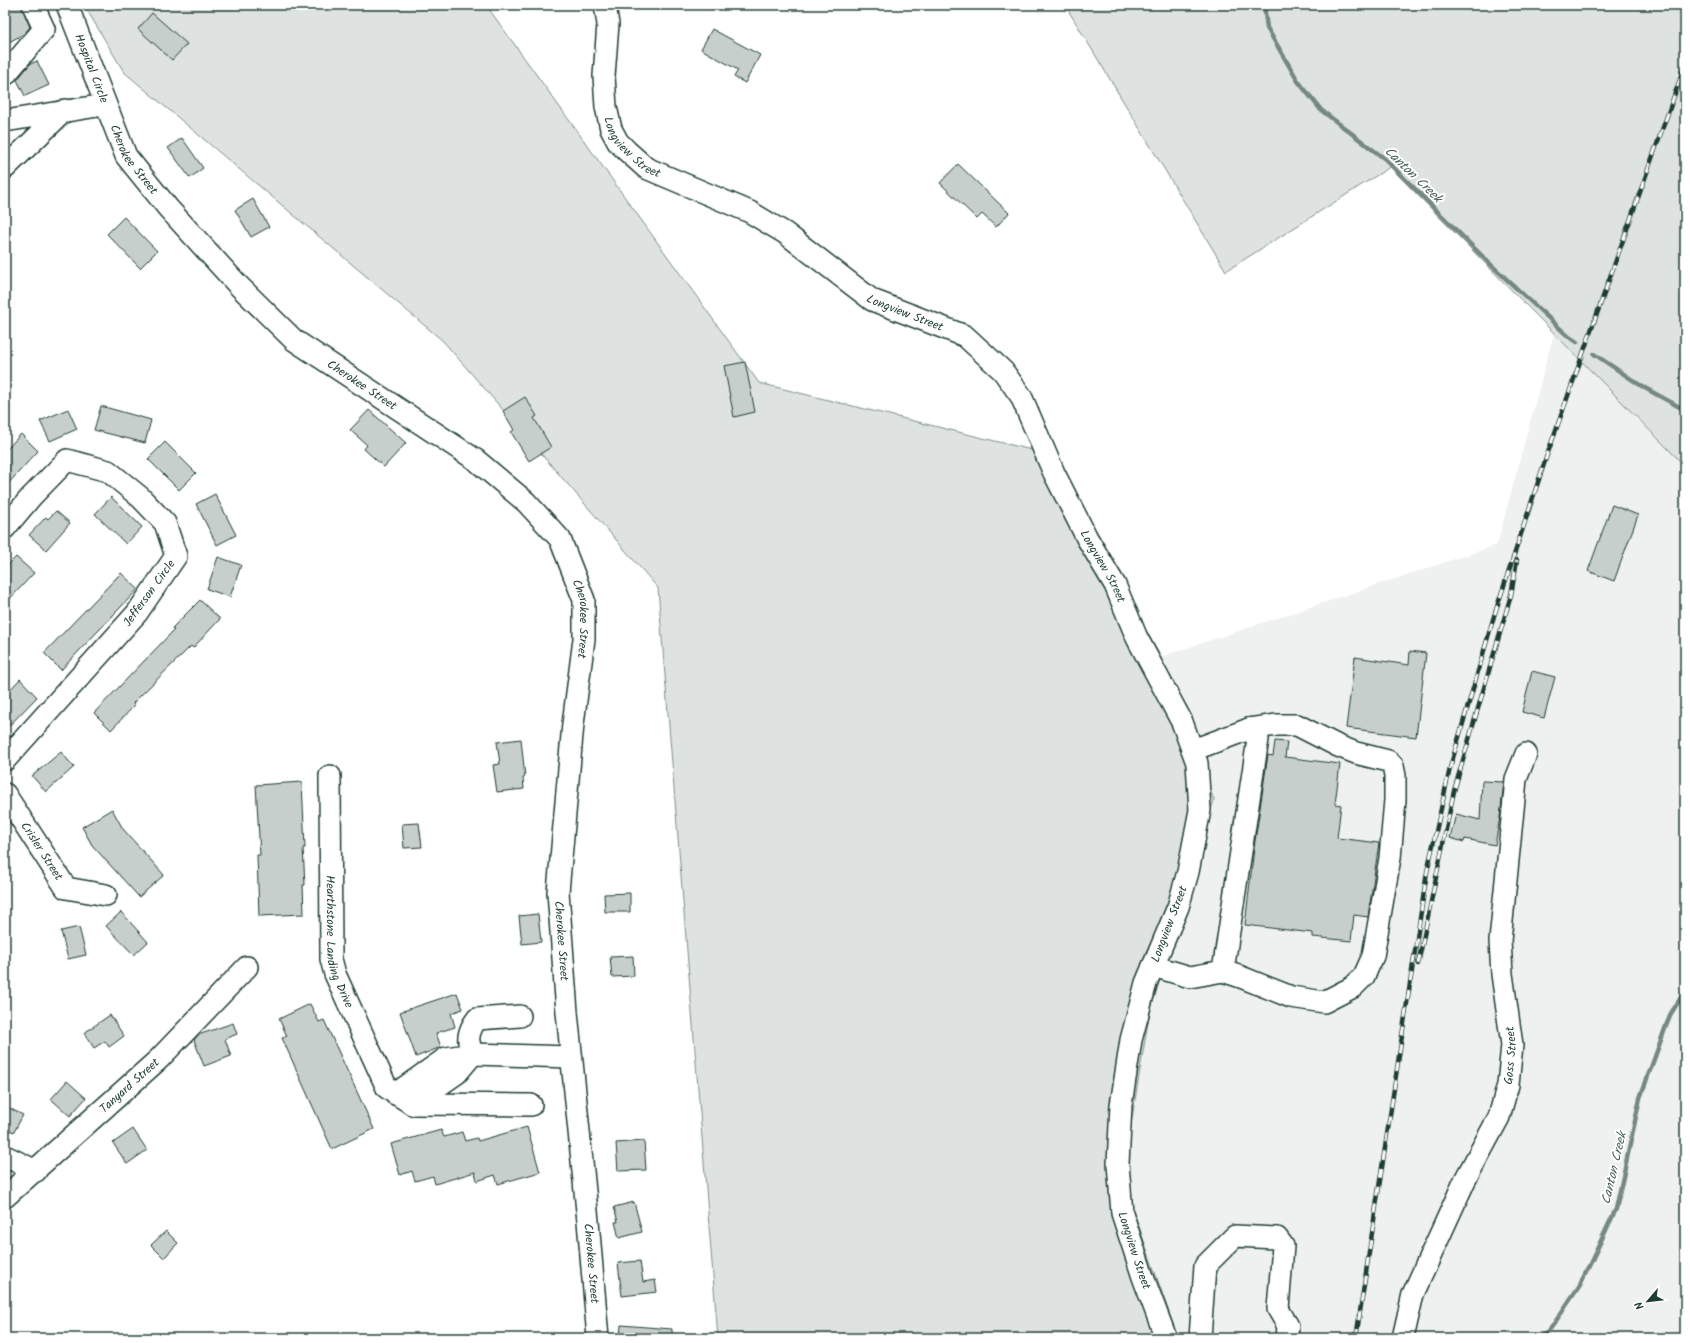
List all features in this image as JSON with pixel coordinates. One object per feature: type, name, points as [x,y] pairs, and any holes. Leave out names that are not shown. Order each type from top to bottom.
[{"type":"street","points":[[5,75],[44,29],[33,5]]},
{"type":"street","name":"Hospital Circle","points":[[5,121],[65,110],[104,105],[67,5]]},
{"type":"street","name":"Longview Street","points":[[605,5],[608,24],[604,76],[606,107],[611,129],[618,142],[627,151],[646,168],[750,212],[785,233],[872,300],[965,336],[1004,370],[1021,396],[1054,473],[1087,538],[1115,585],[1137,638],[1182,722],[1197,763],[1200,810],[1194,845],[1178,907],[1146,983],[1132,1040],[1121,1106],[1118,1164],[1122,1213],[1166,1338]]},
{"type":"street","name":"Cherokee Street","points":[[104,105],[126,156],[154,191],[238,285],[294,340],[476,460],[526,502],[560,539],[584,600],[584,639],[573,724],[558,892],[571,1056],[598,1338]]},
{"type":"street","points":[[5,168],[65,110]]},
{"type":"street","name":"Jefferson Circle","points":[[5,528],[31,497],[67,460],[108,471],[140,497],[165,523],[176,556],[137,613],[5,760]]},
{"type":"street","points":[[1153,966],[1190,976],[1223,971],[1291,997],[1324,1002],[1353,987],[1364,976],[1373,956],[1390,858],[1396,800],[1393,766],[1388,761],[1356,753],[1338,746],[1297,726],[1276,725],[1249,729],[1193,750]]},
{"type":"street","points":[[1223,971],[1258,739],[1249,729]]},
{"type":"street","name":"Goss Street","points":[[1403,1338],[1413,1294],[1456,1200],[1499,1117],[1508,1085],[1512,1045],[1502,974],[1500,941],[1516,779],[1526,754]]},
{"type":"street","name":"Hearthstone Landing Drive","points":[[330,776],[331,959],[335,974],[387,1088],[404,1099]]},
{"type":"street","name":"Crisler Street","points":[[5,794],[66,888],[106,895]]},
{"type":"street","name":"Tanyard Street","points":[[5,1197],[36,1171],[159,1059],[246,967]]},
{"type":"street","points":[[473,1054],[468,1046],[469,1030],[477,1019],[520,1016]]},
{"type":"street","points":[[473,1054],[571,1056]]},
{"type":"street","points":[[404,1099],[458,1073],[473,1054]]},
{"type":"street","points":[[404,1099],[531,1105]]},
{"type":"street","points":[[5,1156],[36,1171]]},
{"type":"street","points":[[1200,1338],[1205,1266],[1234,1236],[1277,1238],[1283,1246],[1278,1309],[1288,1326],[1287,1338]]},
{"type":"shaded area","points":[[84,5],[486,5],[759,383],[1052,455],[1161,658],[1214,800],[1149,1016],[1122,1178],[1178,1338],[718,1338],[658,588],[443,341],[124,72]]},
{"type":"shaded area","points":[[1065,5],[1685,5],[1685,466],[1390,167],[1226,271]]},
{"type":"shaded area","points":[[1554,333],[1685,466],[1685,1338],[1178,1338],[1122,1178],[1149,1016],[1214,800],[1160,657],[1497,545]]},
{"type":"building","points":[[5,5],[21,5],[30,27],[24,34],[5,44]]},
{"type":"building","points":[[152,13],[187,44],[172,60],[138,29]]},
{"type":"building","points":[[712,29],[760,55],[745,83],[734,77],[738,70],[701,49]]},
{"type":"building","points":[[37,61],[49,85],[25,96],[17,80],[30,64]]},
{"type":"building","points":[[182,138],[203,168],[190,178],[168,148]]},
{"type":"building","points":[[958,164],[1009,213],[996,227],[982,214],[977,219],[940,183]]},
{"type":"building","points":[[253,199],[269,227],[251,237],[235,210]]},
{"type":"building","points":[[124,217],[157,251],[140,268],[107,234]]},
{"type":"building","points":[[745,362],[755,412],[734,417],[724,366]]},
{"type":"building","points":[[525,397],[537,416],[534,418],[551,447],[529,461],[511,432],[514,430],[503,411]]},
{"type":"building","points":[[101,406],[151,420],[145,443],[94,430]]},
{"type":"building","points":[[68,409],[77,429],[50,441],[40,421]]},
{"type":"building","points":[[369,410],[406,443],[384,467],[364,449],[367,445],[350,430]]},
{"type":"building","points":[[21,434],[38,451],[5,487],[5,451]]},
{"type":"building","points":[[165,442],[196,473],[179,490],[148,459]]},
{"type":"building","points":[[215,494],[236,535],[217,545],[196,504]]},
{"type":"building","points":[[111,497],[142,527],[126,544],[95,514]]},
{"type":"building","points":[[1612,505],[1638,515],[1614,581],[1588,571]]},
{"type":"building","points":[[56,511],[70,523],[46,550],[29,535],[46,517],[48,519]]},
{"type":"building","points":[[16,557],[34,573],[5,604],[5,568]]},
{"type":"building","points":[[218,557],[241,565],[230,597],[207,589]]},
{"type":"building","points":[[121,573],[138,589],[61,670],[44,653]]},
{"type":"building","points":[[200,600],[220,619],[193,648],[191,646],[133,703],[135,705],[111,730],[94,713],[174,630],[172,628]]},
{"type":"building","points":[[1410,651],[1426,653],[1416,737],[1346,728],[1355,657],[1409,665]]},
{"type":"building","points":[[1532,671],[1555,677],[1544,718],[1522,712]]},
{"type":"building","points":[[20,679],[37,697],[5,730],[5,695]]},
{"type":"building","points":[[521,739],[525,777],[523,778],[524,789],[497,792],[493,765],[500,764],[497,742]]},
{"type":"building","points":[[1275,741],[1287,742],[1285,757],[1340,764],[1335,804],[1341,805],[1337,838],[1379,843],[1368,917],[1354,915],[1351,941],[1313,937],[1313,933],[1245,925],[1254,848],[1268,755],[1273,756]]},
{"type":"building","points":[[61,752],[74,767],[46,792],[32,776]]},
{"type":"building","points":[[1482,781],[1504,782],[1495,845],[1465,839],[1464,842],[1450,838],[1456,814],[1480,820]]},
{"type":"building","points":[[302,782],[305,848],[303,848],[305,885],[303,885],[304,914],[259,916],[257,855],[260,855],[256,785]]},
{"type":"building","points":[[112,809],[123,829],[164,875],[139,897],[92,845],[82,827]]},
{"type":"building","points":[[419,823],[422,847],[404,848],[402,824]]},
{"type":"building","points":[[630,893],[630,912],[605,912],[604,894]]},
{"type":"building","points":[[121,912],[148,942],[134,955],[106,926]]},
{"type":"building","points":[[538,914],[541,942],[522,944],[519,916]]},
{"type":"building","points":[[79,927],[86,955],[68,959],[61,931]]},
{"type":"building","points":[[633,956],[634,976],[612,977],[610,957]]},
{"type":"building","points":[[457,993],[463,1009],[451,1013],[455,1027],[436,1033],[441,1047],[416,1057],[400,1012]]},
{"type":"building","points":[[310,1004],[319,1022],[324,1020],[374,1129],[332,1149],[282,1038],[287,1036],[279,1019]]},
{"type":"building","points":[[110,1015],[124,1036],[109,1047],[105,1041],[94,1048],[84,1033]]},
{"type":"building","points":[[233,1023],[237,1034],[225,1039],[231,1056],[204,1066],[194,1040],[198,1035]]},
{"type":"building","points":[[67,1081],[86,1098],[70,1116],[51,1099]]},
{"type":"building","points":[[5,1106],[23,1115],[14,1132],[5,1128]]},
{"type":"building","points":[[527,1127],[540,1172],[498,1184],[495,1175],[477,1181],[475,1172],[435,1184],[433,1176],[415,1181],[412,1171],[400,1175],[391,1144],[441,1130],[444,1137],[462,1132],[465,1141],[477,1138],[478,1141]]},
{"type":"building","points":[[133,1129],[147,1150],[127,1164],[113,1143]]},
{"type":"building","points":[[644,1141],[646,1170],[618,1171],[616,1143]]},
{"type":"building","points":[[634,1202],[642,1232],[619,1238],[615,1222],[618,1222],[614,1207]]},
{"type":"building","points":[[166,1231],[178,1243],[164,1258],[151,1245]]},
{"type":"building","points":[[640,1261],[643,1282],[655,1280],[657,1292],[622,1296],[618,1263]]},
{"type":"building","points":[[621,1325],[672,1329],[672,1338],[620,1338]]},
{"type":"waterway","name":"Canton Creek","points":[[1264,5],[1267,28],[1298,81],[1321,110],[1385,159],[1489,263],[1568,336],[1577,342]]},
{"type":"waterway","name":"Canton Creek","points":[[1594,354],[1643,387],[1685,410]]},
{"type":"waterway","name":"Canton Creek","points":[[1540,1338],[1549,1331],[1580,1285],[1616,1209],[1640,1098],[1670,1015],[1685,991]]},
{"type":"railway","points":[[1356,1338],[1427,872],[1450,768],[1494,616],[1546,458],[1685,65]]},
{"type":"railway","points":[[1418,964],[1454,791],[1511,595],[1517,560]]}]
